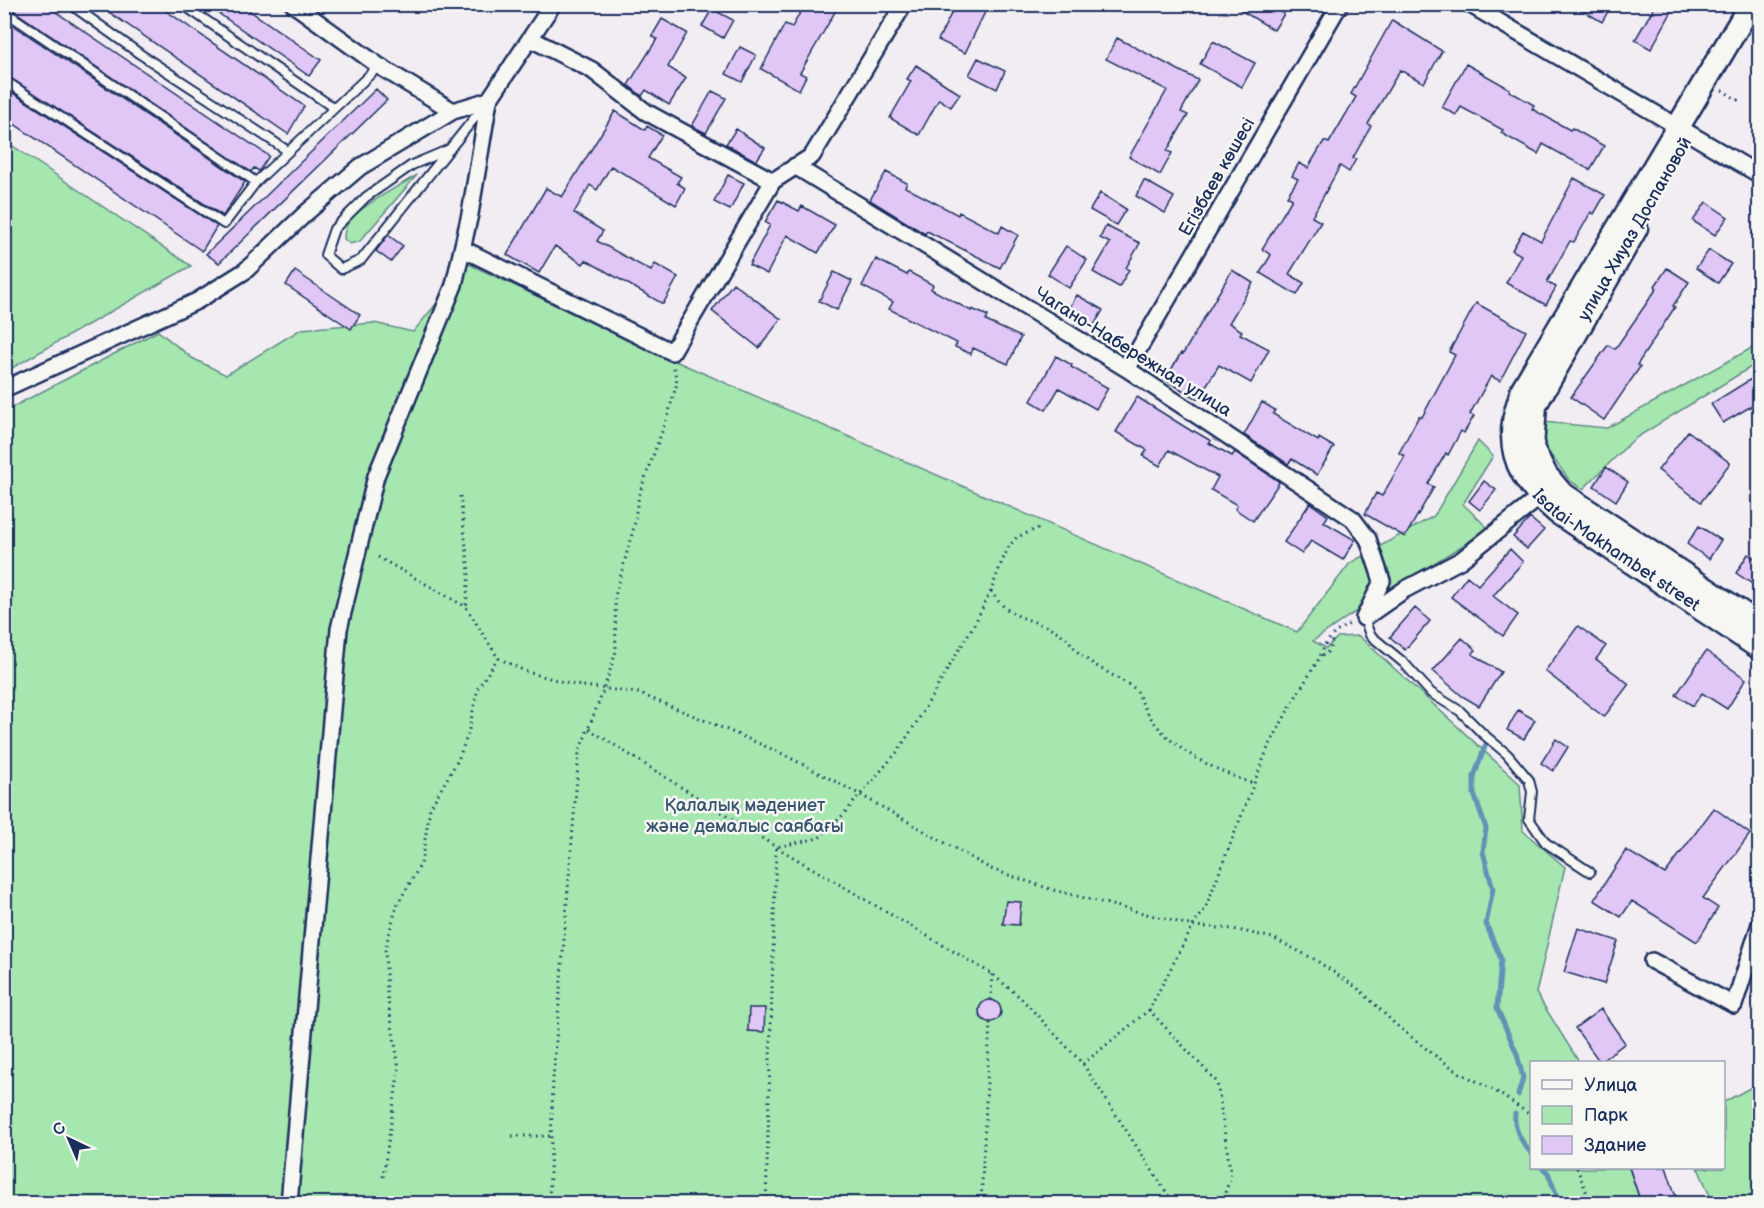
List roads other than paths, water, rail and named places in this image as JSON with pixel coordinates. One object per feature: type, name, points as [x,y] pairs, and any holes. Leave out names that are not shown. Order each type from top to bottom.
[{"type":"main road","name":"улица Хиуаз Доспановой","points":[[1532,448],[1535,405],[1751,4]]},
{"type":"main road","name":"улица Хиуаз Доспановой","points":[[1514,423],[1522,390],[1684,130],[1760,18]]},
{"type":"main road","name":"Isatai-Makhambet street","points":[[1514,423],[1515,458],[1540,497],[1557,512],[1760,648]]},
{"type":"main road","name":"Isatai-Makhambet street","points":[[1532,448],[1546,475],[1562,493],[1760,625]]},
{"type":"street","points":[[293,4],[379,66],[453,111]]},
{"type":"street","points":[[288,1203],[339,629],[376,476],[454,285],[463,249],[489,100],[554,4]]},
{"type":"street","points":[[463,249],[672,352],[772,181],[812,156],[904,4]]},
{"type":"street","name":"Егізбаев көшесі","points":[[1128,369],[1340,4]]},
{"type":"street","points":[[1469,4],[1760,175]]},
{"type":"street","points":[[531,39],[592,70],[646,112],[772,181]]},
{"type":"street","points":[[4,389],[197,301],[245,271],[306,213],[360,167],[453,111],[489,100]]},
{"type":"street","name":"Чагано-Набережная улица","points":[[795,166],[1128,369],[1353,519],[1368,539],[1382,581],[1364,618]]},
{"type":"street","points":[[1364,618],[1404,590],[1461,560],[1540,497]]},
{"type":"street","points":[[1652,961],[1734,1005],[1760,924]]},
{"type":"lane","points":[[70,4],[140,54],[288,151]]},
{"type":"lane","points":[[182,4],[334,108]]},
{"type":"lane","points":[[4,11],[256,182]]},
{"type":"lane","points":[[4,80],[224,224],[256,182],[379,66]]},
{"type":"lane","points":[[450,149],[412,165],[366,197],[334,229],[325,255],[341,268],[361,260],[450,149],[489,100]]},
{"type":"lane","points":[[1364,618],[1370,635],[1404,663],[1431,693],[1460,711],[1507,754],[1528,780],[1532,792],[1530,819],[1546,843],[1590,872]]},
{"type":"waterway","points":[[1486,744],[1474,776],[1474,794],[1486,828],[1483,852],[1493,889],[1486,924],[1501,959],[1497,1008],[1517,1054],[1523,1078],[1518,1095]]},
{"type":"waterway","points":[[1515,1114],[1515,1125],[1519,1136],[1530,1151]]},
{"type":"waterway","points":[[1544,1169],[1548,1173],[1560,1204]]},
{"type":"park label","name":"Қалалық мәдениет және демалыс саябағы","points":[[745,815]]}]
